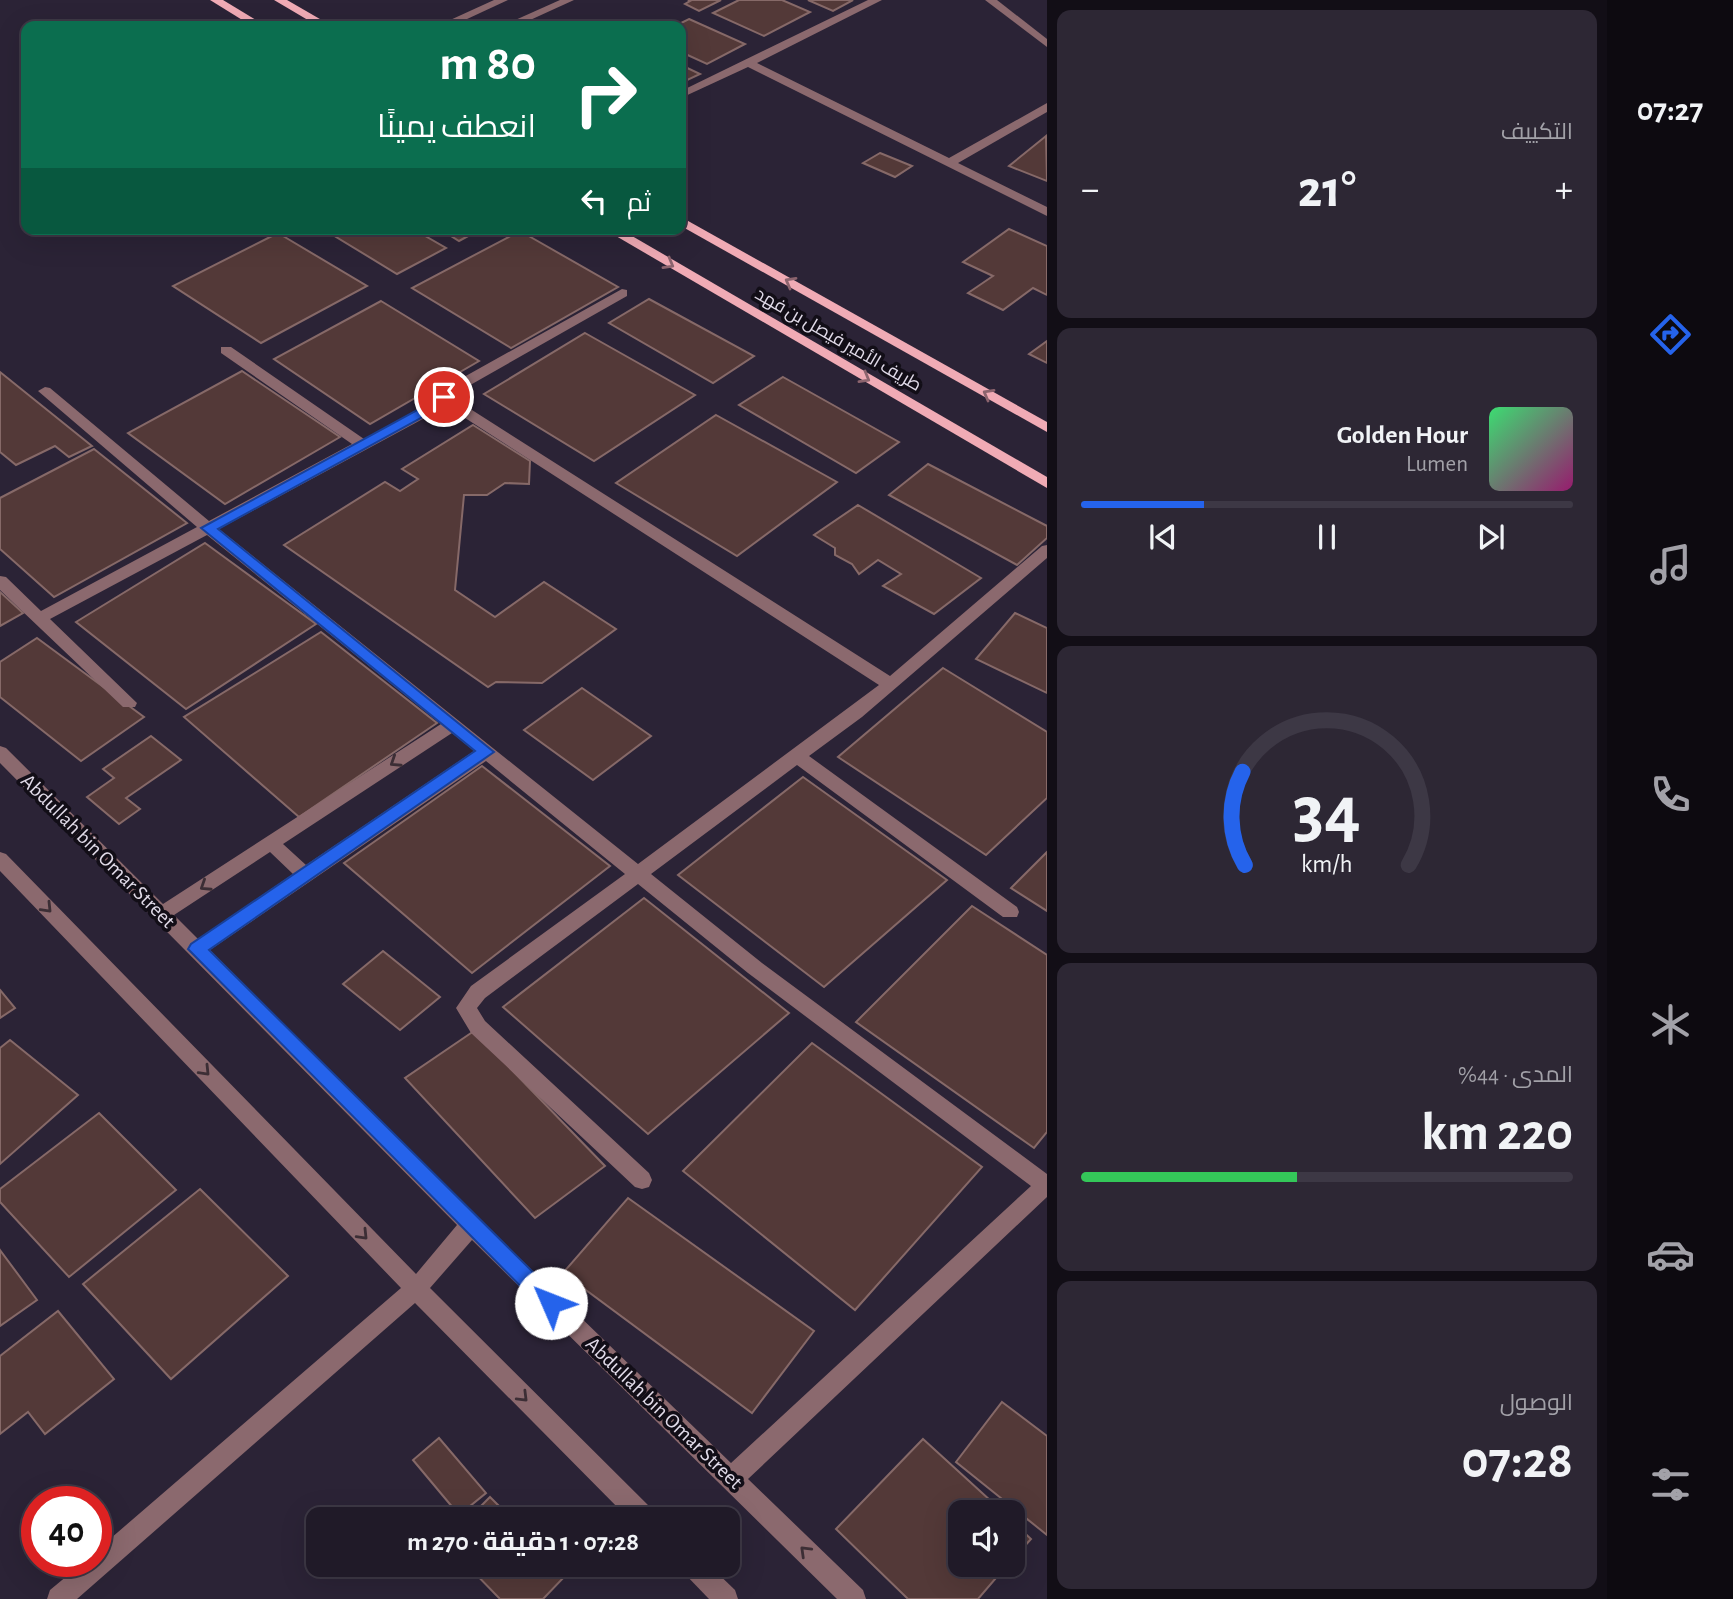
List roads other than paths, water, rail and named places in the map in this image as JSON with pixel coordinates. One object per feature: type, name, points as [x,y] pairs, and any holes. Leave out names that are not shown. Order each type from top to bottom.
[{"type":"main road","points":[[215,0],[251,21]]},
{"type":"main road","points":[[279,0],[317,21]]},
{"type":"main road","name":"طريف الأمير فيصل بن فهد","points":[[686,223],[1047,428]]},
{"type":"main road","name":"طريف الأمير فيصل بن فهد","points":[[620,235],[1047,483]]},
{"type":"street","points":[[455,21],[503,0]]},
{"type":"street","points":[[520,21],[569,0]]},
{"type":"street","points":[[686,93],[877,0]]},
{"type":"street","points":[[990,0],[1047,44]]},
{"type":"street","points":[[749,63],[1047,212]]},
{"type":"street","points":[[949,163],[1047,107]]},
{"type":"street","points":[[40,618],[428,410],[460,385],[622,293]]},
{"type":"street","points":[[226,350],[363,445]]},
{"type":"street","points":[[45,391],[208,528],[755,968],[1047,1185],[731,1479]]},
{"type":"street","points":[[428,410],[449,407],[467,413],[891,684]]},
{"type":"street","points":[[642,1180],[478,1027],[466,1008],[478,992],[798,757],[891,684],[1047,550]]},
{"type":"street","points":[[0,581],[129,703]]},
{"type":"street","points":[[161,914],[453,724]]},
{"type":"street","name":"Abdullah bin Omar Street","points":[[0,752],[471,1225],[854,1599]]},
{"type":"street","points":[[197,949],[486,752]]},
{"type":"street","points":[[798,757],[1010,912]]},
{"type":"street","points":[[271,843],[305,875]]},
{"type":"street","points":[[0,859],[416,1289],[634,1507]]},
{"type":"street","points":[[59,1599],[416,1289],[471,1225]]},
{"type":"street","points":[[704,1577],[726,1599]]}]
